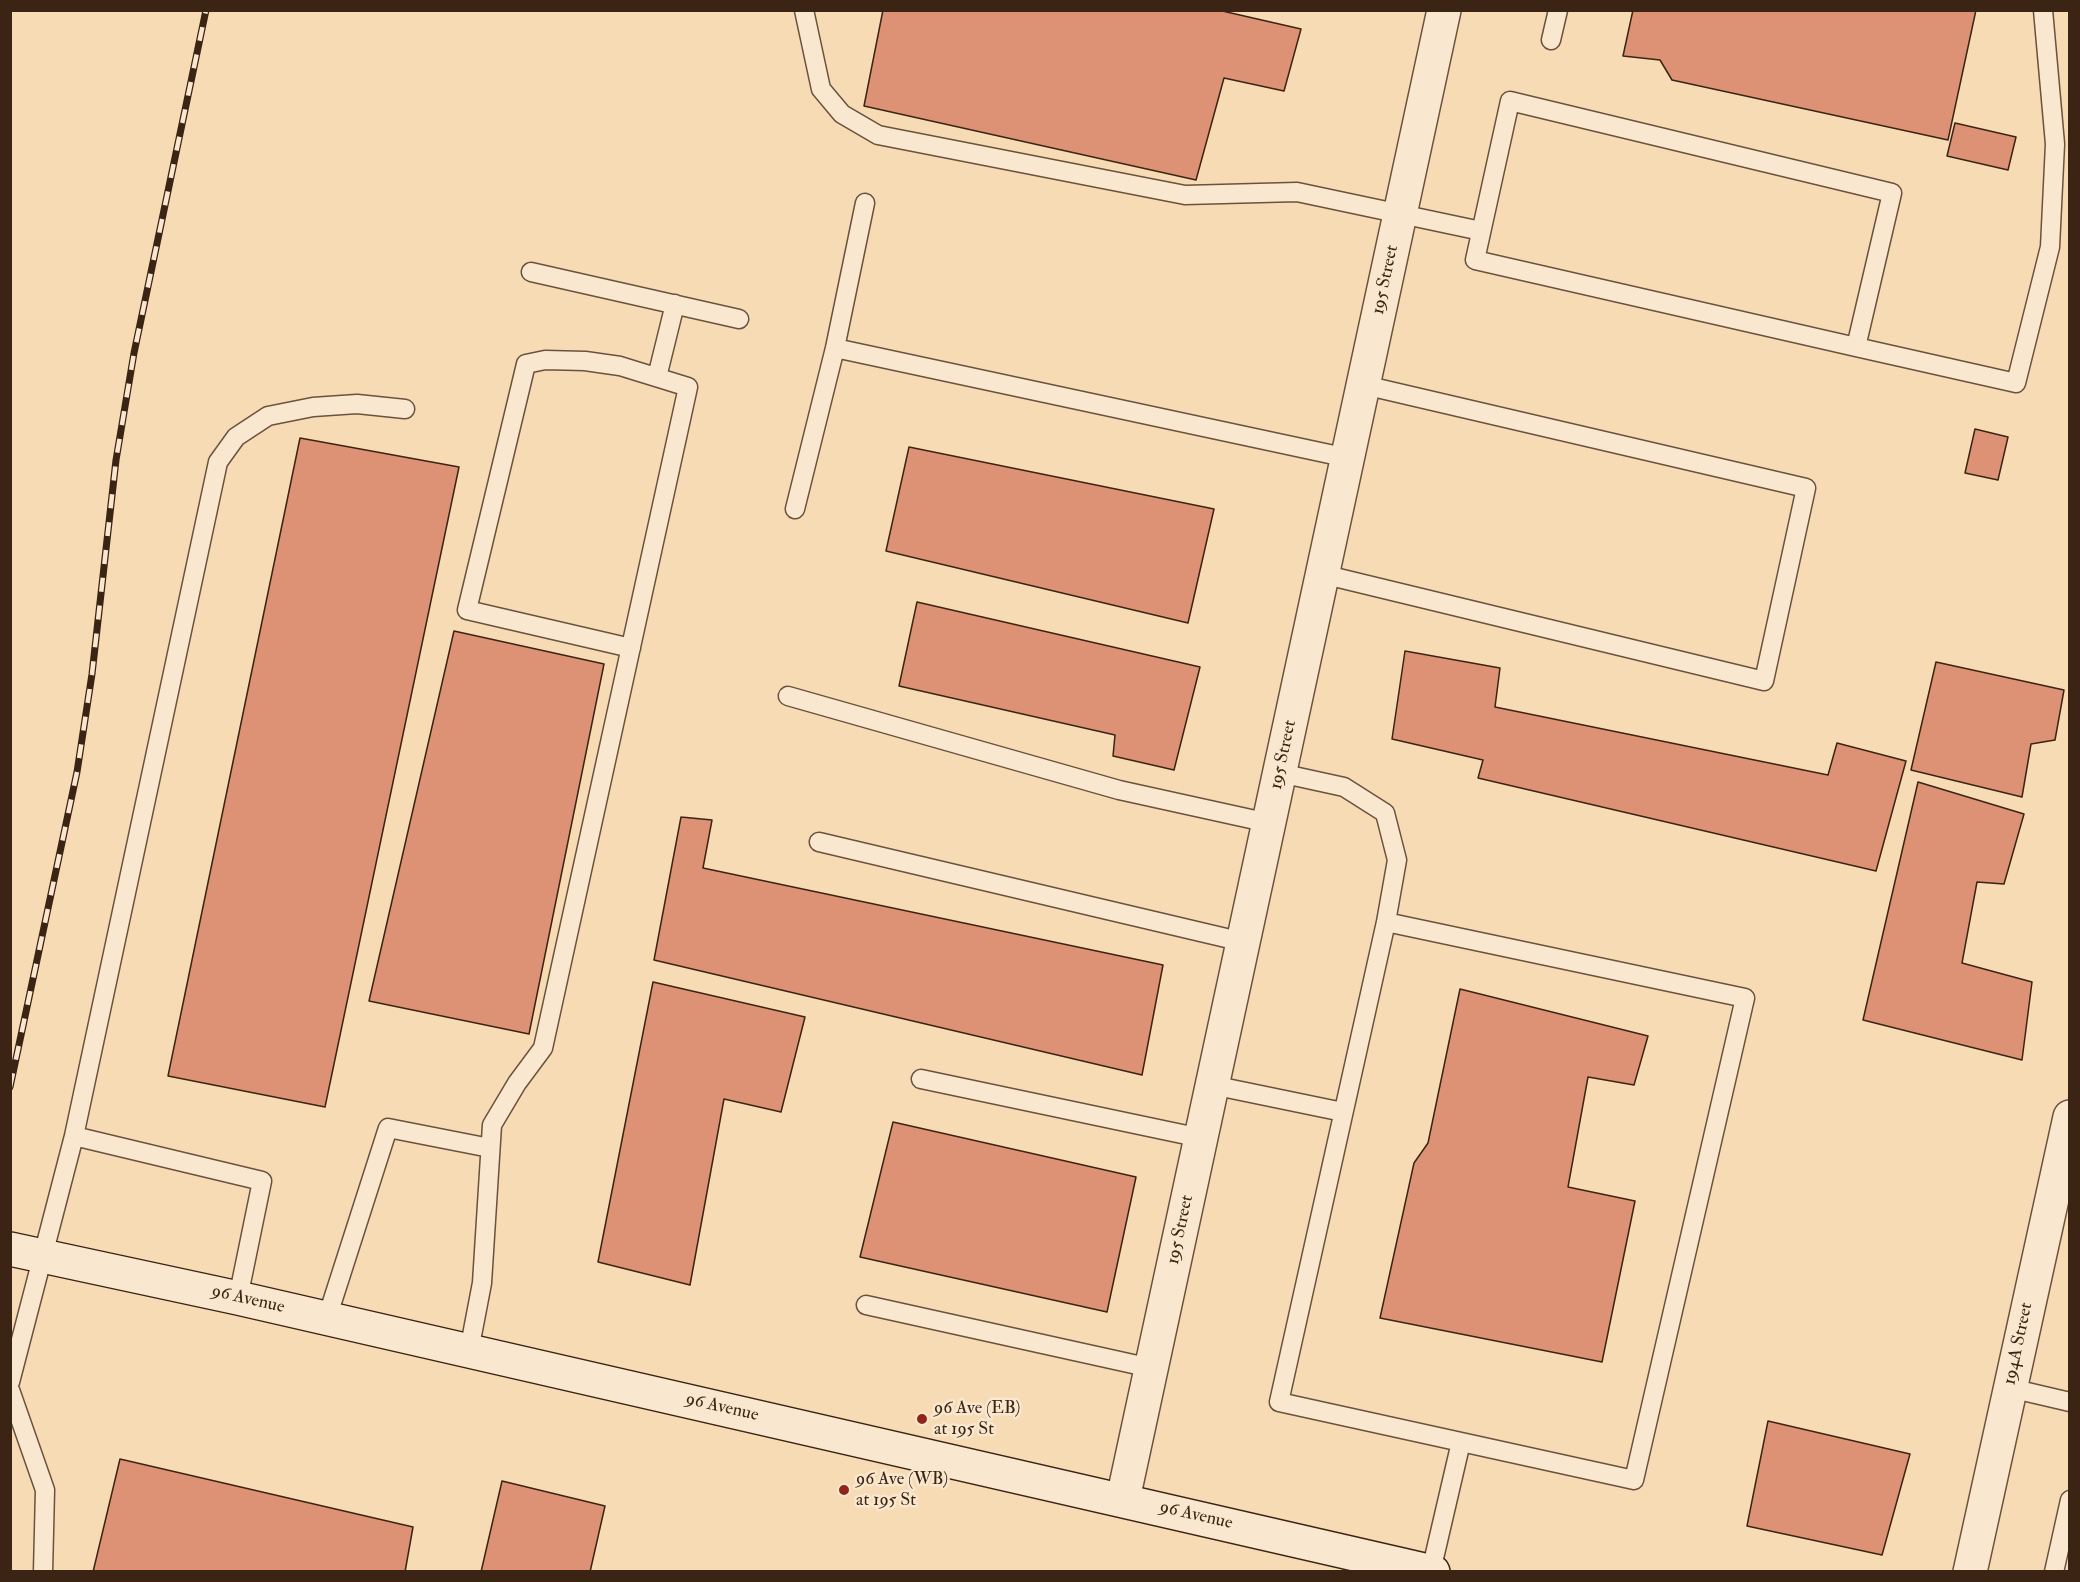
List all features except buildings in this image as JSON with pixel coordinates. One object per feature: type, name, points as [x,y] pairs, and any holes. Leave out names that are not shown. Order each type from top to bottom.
[{"type":"street","name":"195 Street","points":[[1123,1499],[1444,10]]},
{"type":"street","name":"194A Street","points":[[1970,1572],[2070,1117]]},
{"type":"street","name":"96 Avenue","points":[[10,1249],[327,1318],[1432,1571]]},
{"type":"lane","points":[[804,10],[821,89],[842,114],[878,135],[1185,195],[1297,192],[1481,231]]},
{"type":"lane","points":[[1551,40],[1558,10]]},
{"type":"lane","points":[[1856,347],[1892,193],[1510,101],[1475,260],[1856,347],[2016,383],[2050,247],[2055,144],[2043,10]]},
{"type":"lane","points":[[795,509],[835,348],[865,203]]},
{"type":"lane","points":[[531,272],[739,319]]},
{"type":"lane","points":[[657,377],[675,304]]},
{"type":"lane","points":[[835,348],[1348,458]]},
{"type":"lane","points":[[469,1351],[482,1282],[492,1125],[516,1083],[543,1048],[631,648],[688,387],[620,366],[585,361],[545,360],[526,364],[467,610],[631,648]]},
{"type":"lane","points":[[1323,574],[1764,681],[1804,500],[1806,488],[1364,385]]},
{"type":"lane","points":[[10,1382],[74,1136],[218,462],[236,437],[267,416],[313,408],[357,404],[405,409]]},
{"type":"lane","points":[[788,696],[1119,790],[1269,823]]},
{"type":"lane","points":[[1280,772],[1344,788],[1384,813],[1396,860],[1386,922],[1279,1402],[1634,1480],[1746,998],[1386,922]]},
{"type":"lane","points":[[819,842],[1243,942]]},
{"type":"lane","points":[[921,1079],[1201,1138]]},
{"type":"lane","points":[[1212,1085],[1343,1112]]},
{"type":"lane","points":[[327,1318],[388,1128],[490,1148]]},
{"type":"lane","points":[[74,1136],[262,1182],[238,1298]]},
{"type":"lane","points":[[866,1305],[1151,1368]]},
{"type":"lane","points":[[2010,1388],[2070,1402]]},
{"type":"lane","points":[[10,1390],[45,1490],[43,1572]]},
{"type":"lane","points":[[1432,1571],[1461,1442]]},
{"type":"lane","points":[[2054,1572],[2070,1500]]},
{"type":"railway","points":[[10,1087],[77,772],[92,674],[116,460],[134,353],[206,10]]},
{"type":"place","name":"96 Ave (EB) at 195 St","points":[[922,1419]]},
{"type":"place","name":"96 Ave (WB) at 195 St","points":[[844,1490]]}]
